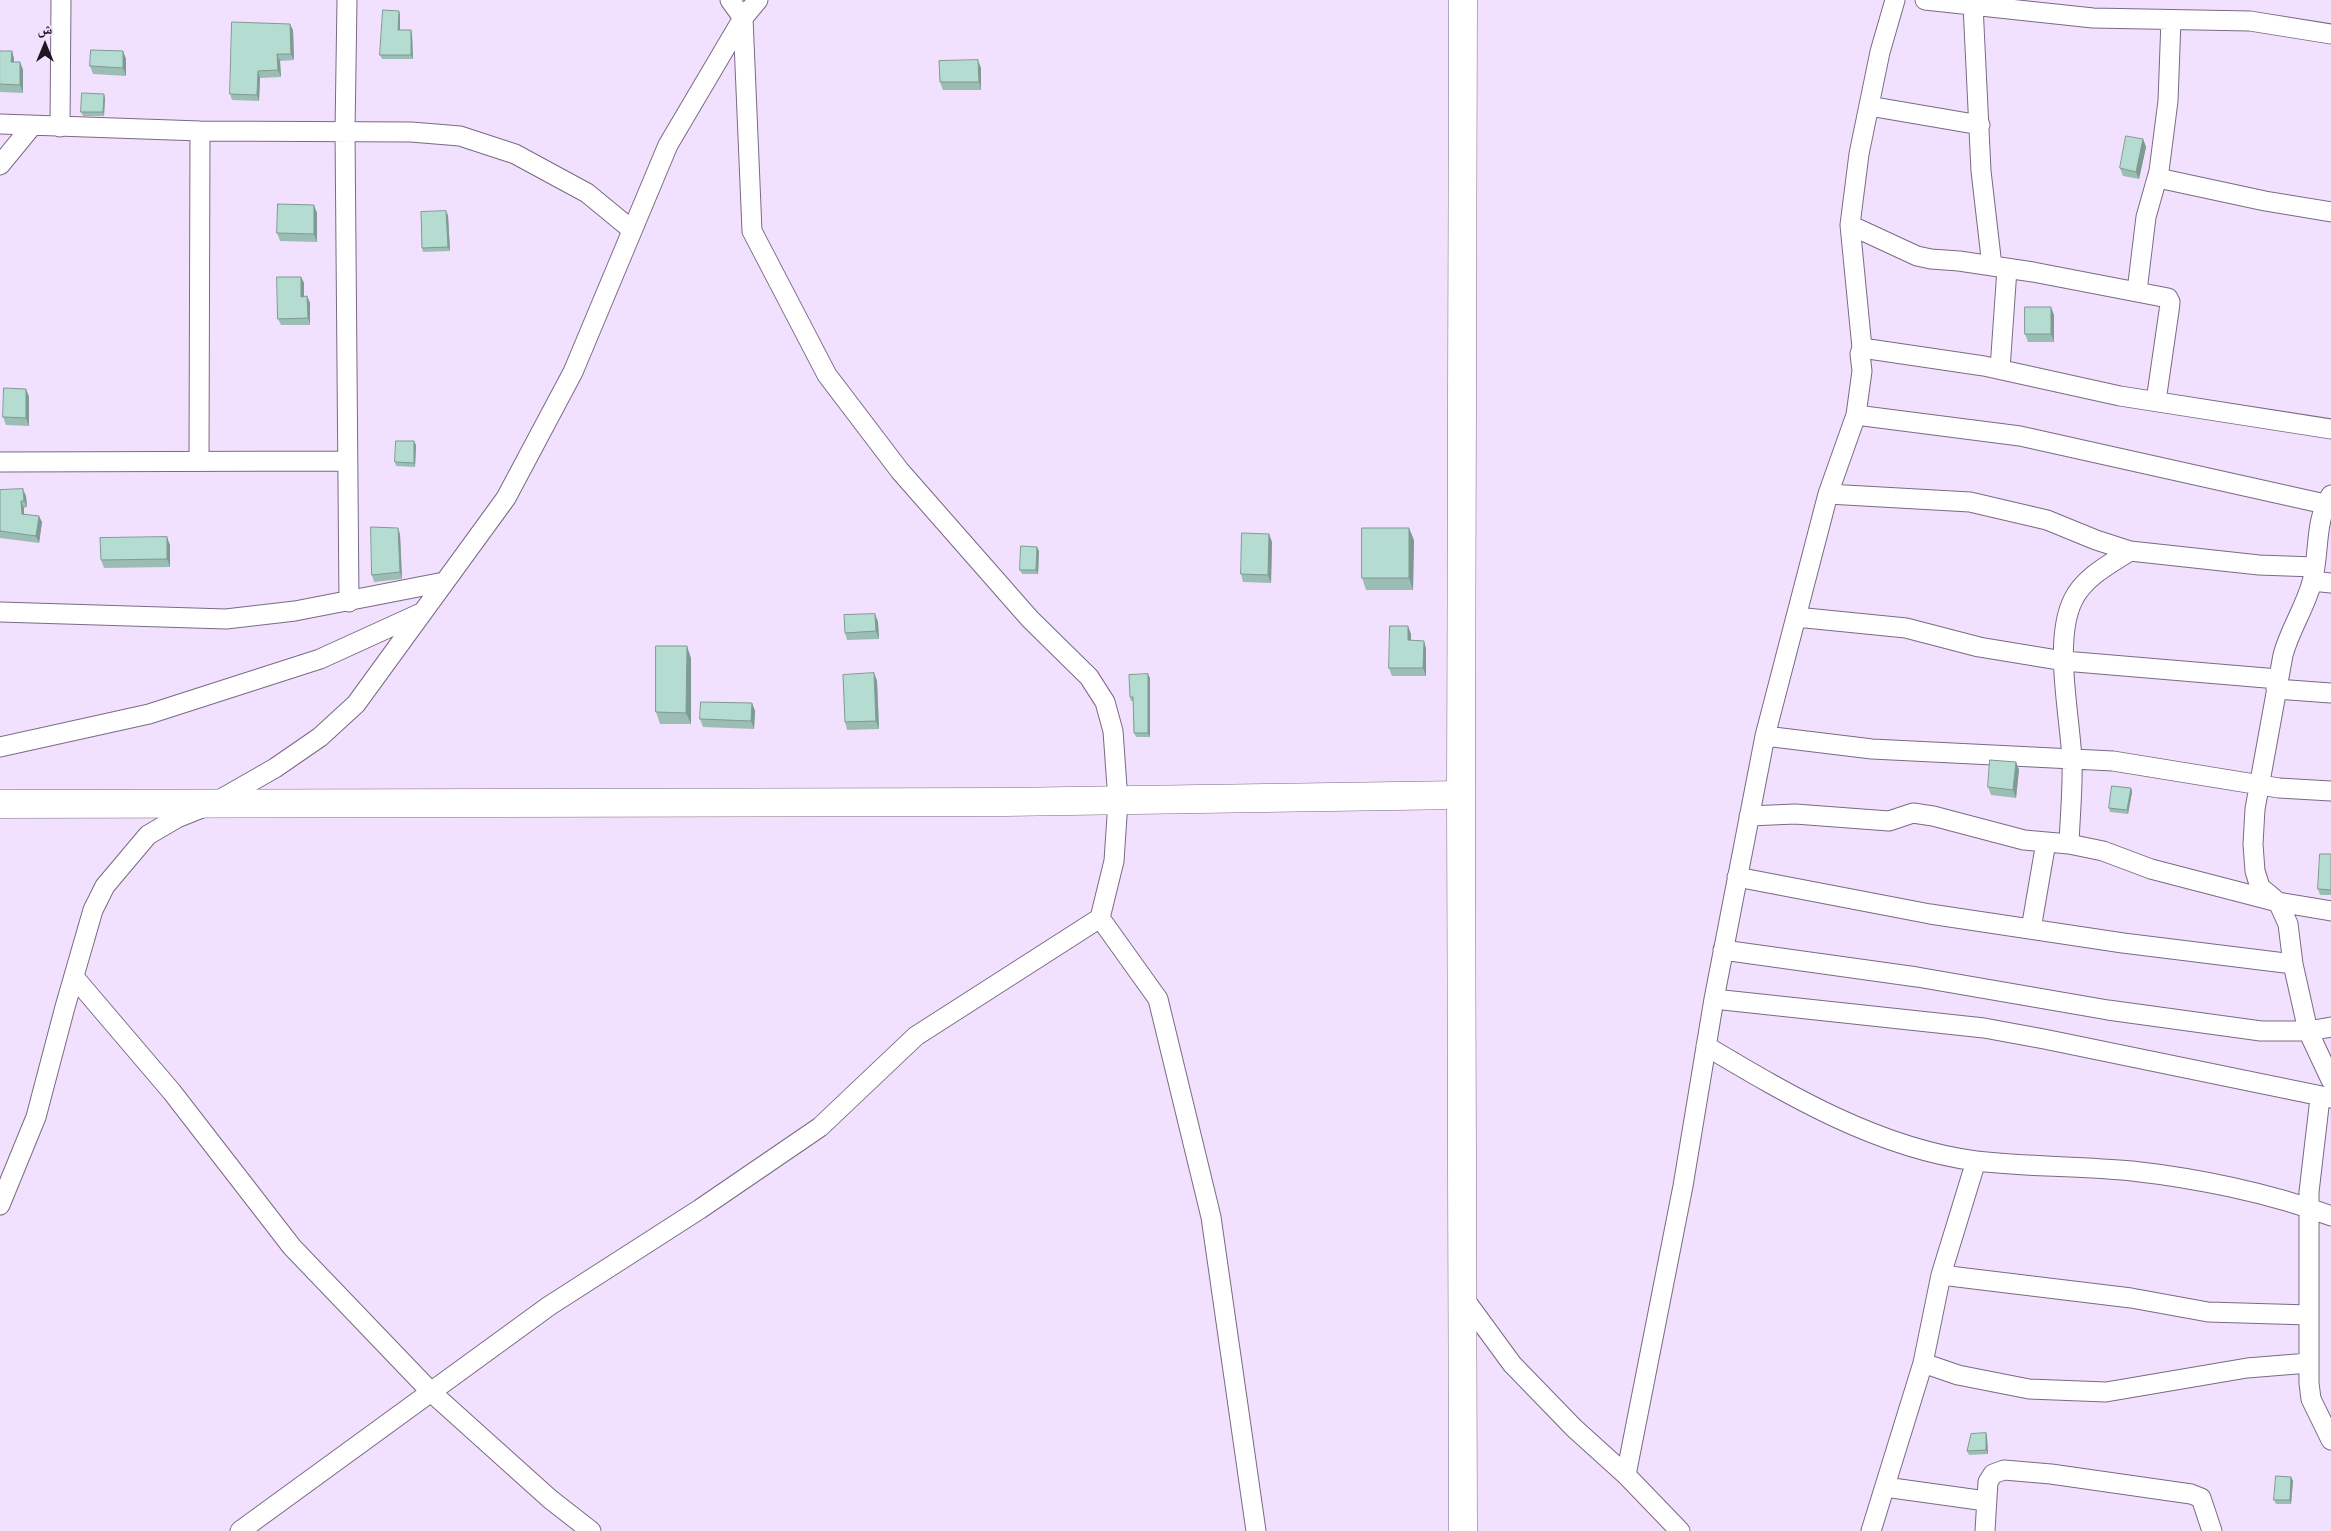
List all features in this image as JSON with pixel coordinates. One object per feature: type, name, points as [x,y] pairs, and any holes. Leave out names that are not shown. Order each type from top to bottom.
[{"type":"main road","points":[[1463,0],[1461,795],[1463,1531]]},
{"type":"main road","points":[[0,804],[1118,801],[1461,795]]},
{"type":"street","points":[[60,127],[61,0]]},
{"type":"street","points":[[347,0],[345,131],[349,602]]},
{"type":"street","points":[[240,1531],[549,1306],[700,1210],[820,1127],[916,1036],[1100,918],[1114,861],[1118,801],[1113,731],[1105,702],[1089,677],[1030,619],[900,471],[834,383],[752,231],[743,18],[730,0]]},
{"type":"street","points":[[0,1205],[36,1117],[94,910],[110,879],[148,835],[177,818],[212,804],[276,768],[320,737],[356,704],[424,612],[510,490],[573,372],[668,145],[743,18],[758,0]]},
{"type":"street","points":[[1626,1475],[1683,1186],[1714,999],[1765,736],[1828,494],[1856,415],[1862,371],[1862,348],[1850,225],[1859,154],[1880,52],[1895,0]]},
{"type":"street","points":[[1925,0],[2093,18],[2250,21],[2331,34]]},
{"type":"street","points":[[1973,5],[1981,171],[1999,267],[2000,369]]},
{"type":"street","points":[[2136,291],[2146,217],[2158,178],[2168,101],[2171,20]]},
{"type":"street","points":[[1869,106],[1980,125]]},
{"type":"street","points":[[0,124],[200,131],[411,132],[460,136],[515,154],[587,193],[632,230]]},
{"type":"street","points":[[0,164],[32,126]]},
{"type":"street","points":[[199,461],[200,131]]},
{"type":"street","points":[[2158,178],[2265,201],[2331,212]]},
{"type":"street","points":[[1850,225],[1917,256],[1999,267],[2168,298],[2170,302],[2156,401]]},
{"type":"street","points":[[1862,348],[2000,369],[2120,396],[2331,428]]},
{"type":"street","points":[[1856,415],[2020,436],[2328,499],[2320,525],[2313,574],[2302,611],[2289,635],[2277,684],[2258,785],[2254,829],[2255,871],[2260,888],[2278,902],[2288,924],[2293,964],[2308,1031],[2331,1080]]},
{"type":"street","points":[[0,462],[347,461]]},
{"type":"street","points":[[1828,494],[1970,502],[2047,520],[2096,540],[2130,551],[2259,565],[2313,574],[2331,582]]},
{"type":"street","points":[[2069,844],[2072,760],[2064,661],[2068,616],[2073,600],[2084,585],[2099,571],[2130,551]]},
{"type":"street","points":[[0,612],[226,619],[295,611],[349,602],[444,582]]},
{"type":"street","points":[[0,747],[149,714],[320,659],[424,612]]},
{"type":"street","points":[[1796,617],[1906,628],[1979,647],[2064,661],[2277,684],[2331,693]]},
{"type":"street","points":[[1765,736],[1872,749],[2113,761],[2258,785],[2331,791]]},
{"type":"street","points":[[1749,816],[1795,814],[1889,821],[1913,813],[1933,816],[2024,840],[2069,844],[2103,850],[2151,869],[2278,902],[2331,911]]},
{"type":"street","points":[[2031,929],[2046,842]]},
{"type":"street","points":[[1737,877],[1930,914],[2293,964]]},
{"type":"street","points":[[1100,918],[1158,999],[1211,1218],[1256,1531]]},
{"type":"street","points":[[1723,950],[1917,977],[2108,1010],[2261,1031],[2308,1031],[2331,1027]]},
{"type":"street","points":[[74,977],[172,1092],[292,1247],[432,1392],[550,1499],[591,1531]]},
{"type":"street","points":[[1714,999],[1984,1028],[2326,1098],[2311,1164],[2309,1207],[2309,1363],[2311,1399],[2331,1440]]},
{"type":"street","points":[[1706,1046],[1787,1094],[1828,1114],[1910,1146],[1976,1161],[2159,1175],[2222,1186],[2309,1207],[2331,1216]]},
{"type":"street","points":[[1871,1531],[1923,1363],[1941,1275],[1976,1161]]},
{"type":"street","points":[[1941,1275],[2131,1298],[2208,1312],[2309,1315]]},
{"type":"street","points":[[1463,1297],[1512,1364],[1574,1428],[1626,1475],[1680,1531]]},
{"type":"street","points":[[1923,1363],[1958,1375],[2029,1388],[2106,1392],[2247,1368],[2309,1363]]},
{"type":"street","points":[[1985,1531],[1986,1501],[1990,1477],[2004,1470],[2051,1474],[2190,1494],[2201,1498],[2212,1531]]},
{"type":"street","points":[[1885,1487],[1986,1501]]},
{"type":"building","points":[[383,10],[399,11],[398,30],[411,30],[411,55],[380,55]]},
{"type":"building","points":[[232,22],[290,24],[291,54],[277,54],[278,70],[258,71],[257,95],[230,94]]},
{"type":"building","points":[[91,50],[123,51],[123,68],[90,66]]},
{"type":"building","points":[[0,51],[12,51],[11,62],[20,62],[20,85],[0,84]]},
{"type":"building","points":[[978,60],[979,82],[940,82],[939,61]]},
{"type":"building","points":[[82,93],[104,94],[103,112],[81,112]]},
{"type":"building","points":[[2126,136],[2143,139],[2136,172],[2120,168]]},
{"type":"building","points":[[278,204],[314,205],[314,234],[277,233]]},
{"type":"building","points":[[446,211],[448,247],[422,248],[421,212]]},
{"type":"building","points":[[277,277],[301,277],[301,297],[307,296],[308,318],[278,319]]},
{"type":"building","points":[[2025,307],[2051,307],[2051,334],[2025,334]]},
{"type":"building","points":[[4,388],[26,389],[26,418],[3,417]]},
{"type":"building","points":[[396,441],[414,441],[414,463],[395,462]]},
{"type":"building","points":[[23,489],[24,501],[21,501],[22,514],[39,516],[36,536],[0,531],[0,490]]},
{"type":"building","points":[[371,527],[398,528],[400,572],[372,575]]},
{"type":"building","points":[[1362,528],[1409,528],[1409,578],[1362,578]]},
{"type":"building","points":[[1242,533],[1269,534],[1268,575],[1241,574]]},
{"type":"building","points":[[167,537],[167,559],[101,560],[100,538]]},
{"type":"building","points":[[1021,546],[1037,547],[1036,570],[1020,570]]},
{"type":"building","points":[[875,614],[876,631],[845,633],[844,615]]},
{"type":"building","points":[[1390,626],[1408,626],[1408,640],[1424,641],[1423,668],[1389,668]]},
{"type":"building","points":[[656,646],[687,646],[686,713],[656,712]]},
{"type":"building","points":[[874,673],[876,721],[845,722],[843,675]]},
{"type":"building","points":[[1148,674],[1148,733],[1134,733],[1133,697],[1130,697],[1129,675]]},
{"type":"building","points":[[701,702],[752,703],[751,721],[700,719]]},
{"type":"building","points":[[1990,760],[2016,762],[2013,790],[1988,787]]},
{"type":"building","points":[[2112,786],[2131,788],[2127,810],[2109,808]]},
{"type":"building","points":[[2320,854],[2331,854],[2331,890],[2318,889]]},
{"type":"building","points":[[1986,1433],[1986,1450],[1967,1451],[1971,1434]]},
{"type":"building","points":[[2276,1476],[2291,1477],[2290,1500],[2274,1500]]}]
